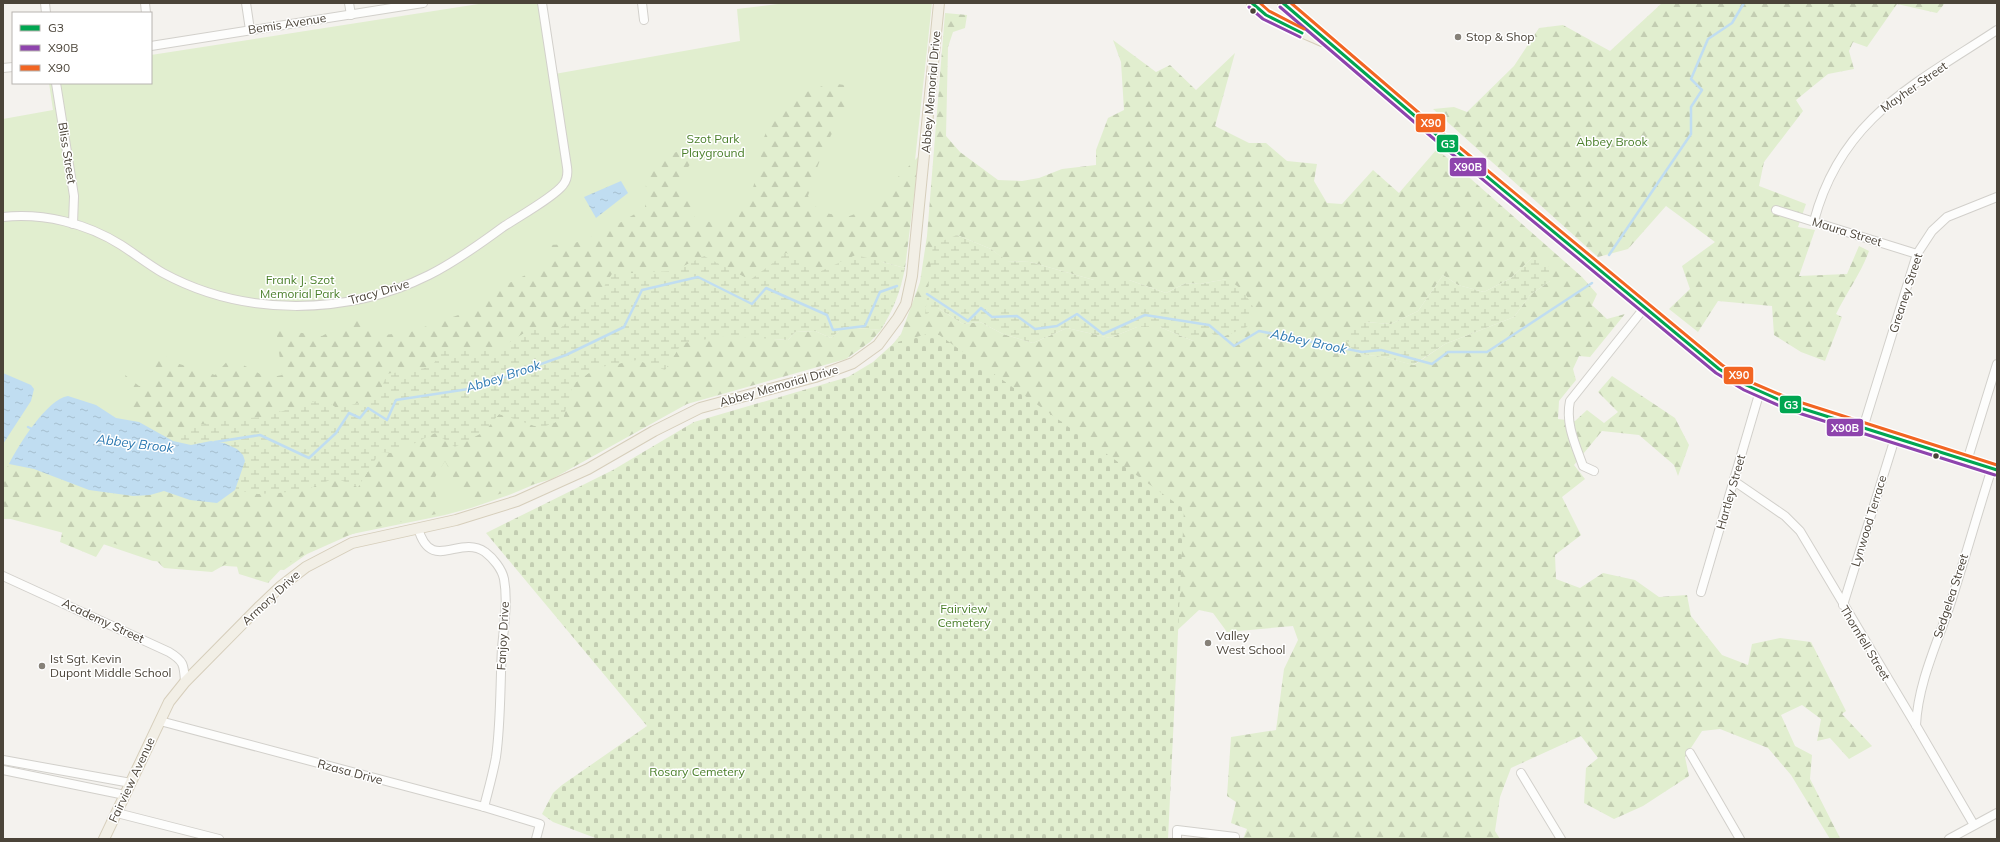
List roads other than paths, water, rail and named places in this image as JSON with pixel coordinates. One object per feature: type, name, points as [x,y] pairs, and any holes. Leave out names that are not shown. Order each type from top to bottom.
[{"type":"main road","name":"Abbey Memorial Drive","points":[[418,528],[470,516],[517,501],[588,469],[654,431],[690,413],[715,403],[830,372],[860,359],[878,345],[904,309],[912,276],[939,3]]},
{"type":"main road","points":[[1252,3],[1266,15],[1285,26],[1331,45]]},
{"type":"main road","points":[[1283,3],[1331,45],[1719,369],[1760,391],[1808,412],[1994,469]]},
{"type":"main road","name":"Armory Drive","points":[[160,722],[169,702],[185,682],[260,606],[306,567],[352,543],[418,528]]},
{"type":"main road","name":"Fairview Avenue","points":[[104,839],[160,722]]},
{"type":"street","points":[[246,3],[250,30]]},
{"type":"street","points":[[349,3],[351,15]]},
{"type":"street","name":"Bemis Avenue","points":[[152,46],[423,3]]},
{"type":"street","name":"Tracy Drive","points":[[3,217],[46,217],[73,224],[98,233],[163,273],[211,293],[235,300],[272,305],[314,305],[354,300],[390,291],[429,275],[449,264],[563,185],[567,177],[567,167],[542,3]]},
{"type":"street","points":[[642,3],[644,20]]},
{"type":"street","name":"Mayher Street","points":[[1814,221],[1823,192],[1834,169],[1847,147],[1869,121],[1898,96],[1997,30]]},
{"type":"street","name":"Bliss Street","points":[[56,84],[74,196],[73,224]]},
{"type":"street","name":"Greaney Street","points":[[1863,428],[1917,254],[1932,231],[1947,217],[1997,197]]},
{"type":"street","name":"Maura Street","points":[[1776,210],[1917,254]]},
{"type":"street","points":[[1594,472],[1583,466],[1572,434],[1568,412],[1570,401],[1645,307]]},
{"type":"street","points":[[1967,461],[1997,364]]},
{"type":"street","name":"Hartley Street","points":[[1701,592],[1760,391]]},
{"type":"street","name":"Lynwood Terrace","points":[[1843,605],[1895,438]]},
{"type":"street","name":"Sedgelea Street","points":[[1916,725],[1917,706],[1994,469]]},
{"type":"street","name":"Thornfell Street","points":[[1734,481],[1785,516],[1800,532],[1916,725],[1974,826]]},
{"type":"street","name":"Fanjoy Drive","points":[[418,528],[424,544],[432,551],[466,548],[482,551],[497,565],[504,579],[504,627],[496,757],[484,807]]},
{"type":"street","name":"Academy Street","points":[[3,576],[169,652],[180,659],[184,666],[185,682]]},
{"type":"street","name":"Rzasa Drive","points":[[160,722],[484,807],[540,824],[536,839]]},
{"type":"street","points":[[1690,753],[1740,839]]},
{"type":"street","points":[[3,760],[130,783]]},
{"type":"street","points":[[3,770],[125,795]]},
{"type":"street","points":[[1521,773],[1562,839]]},
{"type":"street","points":[[1950,839],[1997,812]]},
{"type":"street","points":[[117,813],[219,839]]},
{"type":"street","points":[[1177,839],[1178,830],[1235,837]]},
{"type":"water","points":[[621,181],[628,193],[596,218],[584,197]]},
{"type":"water","points":[[3,373],[31,385],[34,389],[31,401],[3,444]]},
{"type":"water","points":[[68,396],[96,405],[116,418],[139,422],[173,441],[191,445],[211,441],[224,443],[237,449],[243,455],[245,461],[235,490],[217,503],[190,500],[164,491],[150,495],[133,496],[89,490],[34,469],[9,464],[26,435],[42,414],[51,405]]},
{"type":"waterway","name":"Abbey Brook","points":[[1609,255],[1691,134],[1691,107],[1702,90],[1691,79],[1708,39],[1732,23],[1744,3]]},
{"type":"waterway","name":"Abbey Brook","points":[[215,442],[260,435],[309,458],[336,433],[349,413],[360,418],[368,408],[387,420],[396,400],[475,388],[566,355],[624,327],[642,290],[698,277],[752,304],[766,288],[827,315],[833,330],[865,326],[880,292],[897,286]]},
{"type":"waterway","name":"Abbey Brook","points":[[927,294],[968,321],[981,308],[992,317],[1017,316],[1035,329],[1057,326],[1077,314],[1103,334],[1145,315],[1209,325],[1234,346],[1259,331],[1362,352],[1381,350],[1432,364],[1448,352],[1487,352],[1592,283]]},
{"type":"waterway","name":"Abbey Brook","points":[[28,427],[34,430]]},
{"type":"place","name":"Stop & Shop","points":[[1458,37]]},
{"type":"place","name":"Valley West School","points":[[1208,643]]},
{"type":"place","name":"Ist Sgt. Kevin Dupont Middle School","points":[[42,666]]},
{"type":"park label","name":"Szot Park Playground","points":[[713,146]]},
{"type":"park label","name":"Frank J. Szot Memorial Park","points":[[300,287]]},
{"type":"park label","name":"Fairview Cemetery","points":[[964,616]]},
{"type":"park label","name":"Rosary Cemetery","points":[[697,772]]}]
